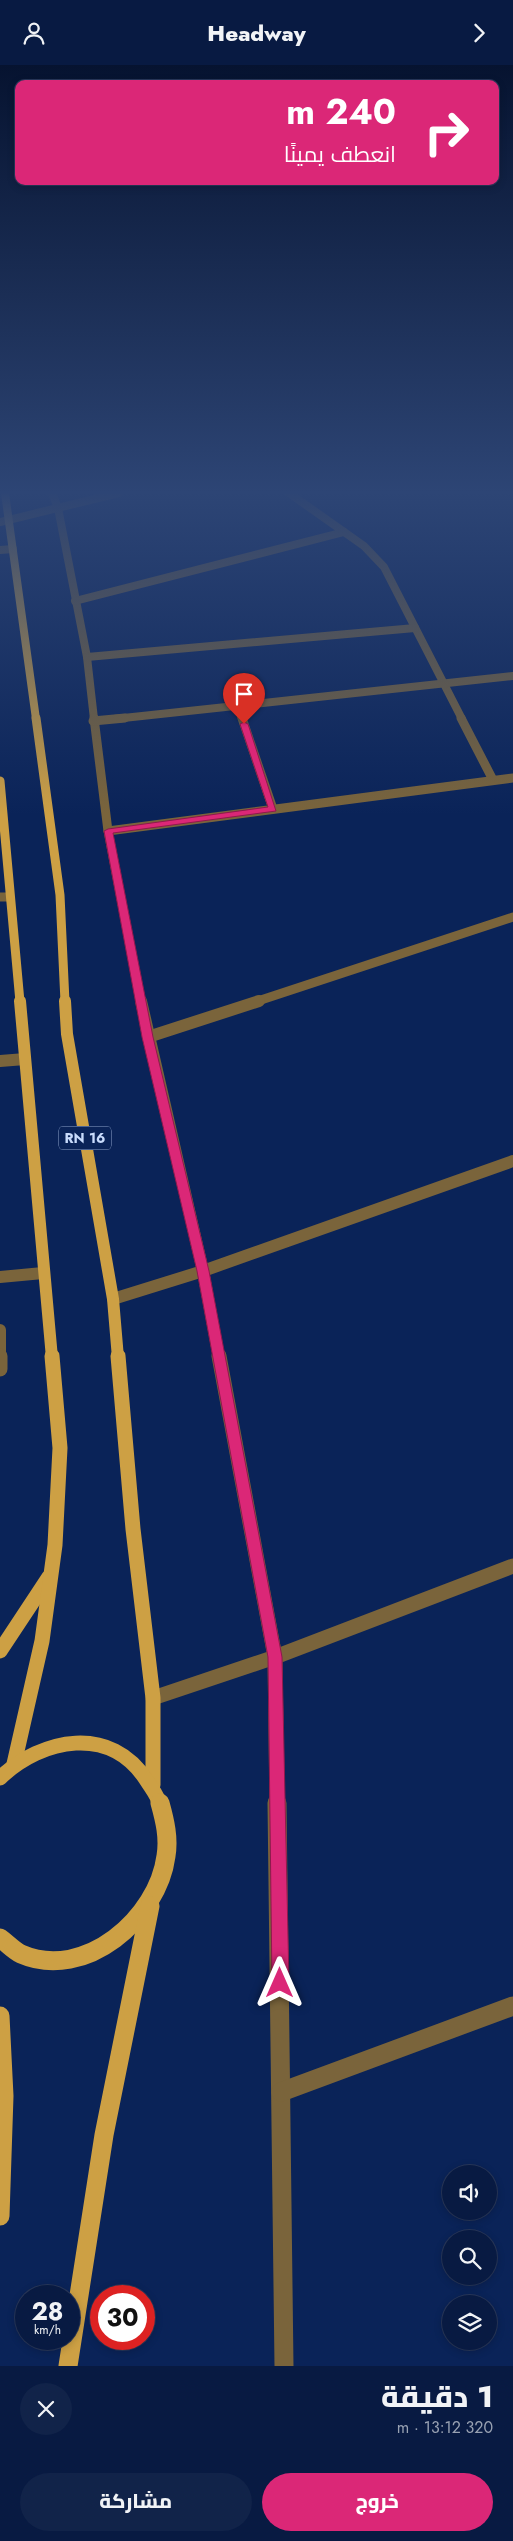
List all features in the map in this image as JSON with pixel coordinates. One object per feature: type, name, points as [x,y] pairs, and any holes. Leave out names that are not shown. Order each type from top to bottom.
[{"type":"main road","name":"RN 16","points":[[20,600],[60,895],[66,1034],[113,1299],[133,1529],[152,1698],[153,1785]]},
{"type":"main road","points":[[0,781],[5,897],[25,1059],[60,1447],[58,1513],[52,1573],[42,1641],[14,1763]]},
{"type":"main road","points":[[0,1651],[52,1573]]},
{"type":"main road","points":[[0,1778],[14,1763],[43,1747],[74,1741],[105,1746],[132,1761],[153,1785],[164,1811],[168,1841],[164,1871],[152,1901],[112,2079],[77,2292],[68,2366]]},
{"type":"main road","points":[[0,1938],[21,1954],[57,1961],[94,1953],[127,1933],[152,1901]]},
{"type":"main road","points":[[0,2016],[4,2096],[0,2216]]},
{"type":"street","points":[[401,600],[493,780]]},
{"type":"street","points":[[75,601],[86,657],[108,831],[148,1037],[203,1271],[275,1657],[284,2366]]},
{"type":"street","points":[[86,657],[415,628]]},
{"type":"street","points":[[93,721],[444,685],[513,676]]},
{"type":"street","points":[[238,707],[273,809]]},
{"type":"street","points":[[108,831],[513,777]]},
{"type":"street","points":[[148,1037],[513,917]]},
{"type":"street","points":[[0,1061],[25,1059]]},
{"type":"street","points":[[113,1299],[203,1271],[513,1161]]},
{"type":"street","points":[[0,1277],[43,1273]]},
{"type":"street","points":[[0,1330],[0,1369]]},
{"type":"street","points":[[152,1698],[275,1657],[513,1566]]},
{"type":"street","points":[[281,2092],[513,2005]]},
{"type":"route","points":[[244,724],[273,809],[108,831],[148,1037],[203,1271],[275,1657],[280,1983]]}]
